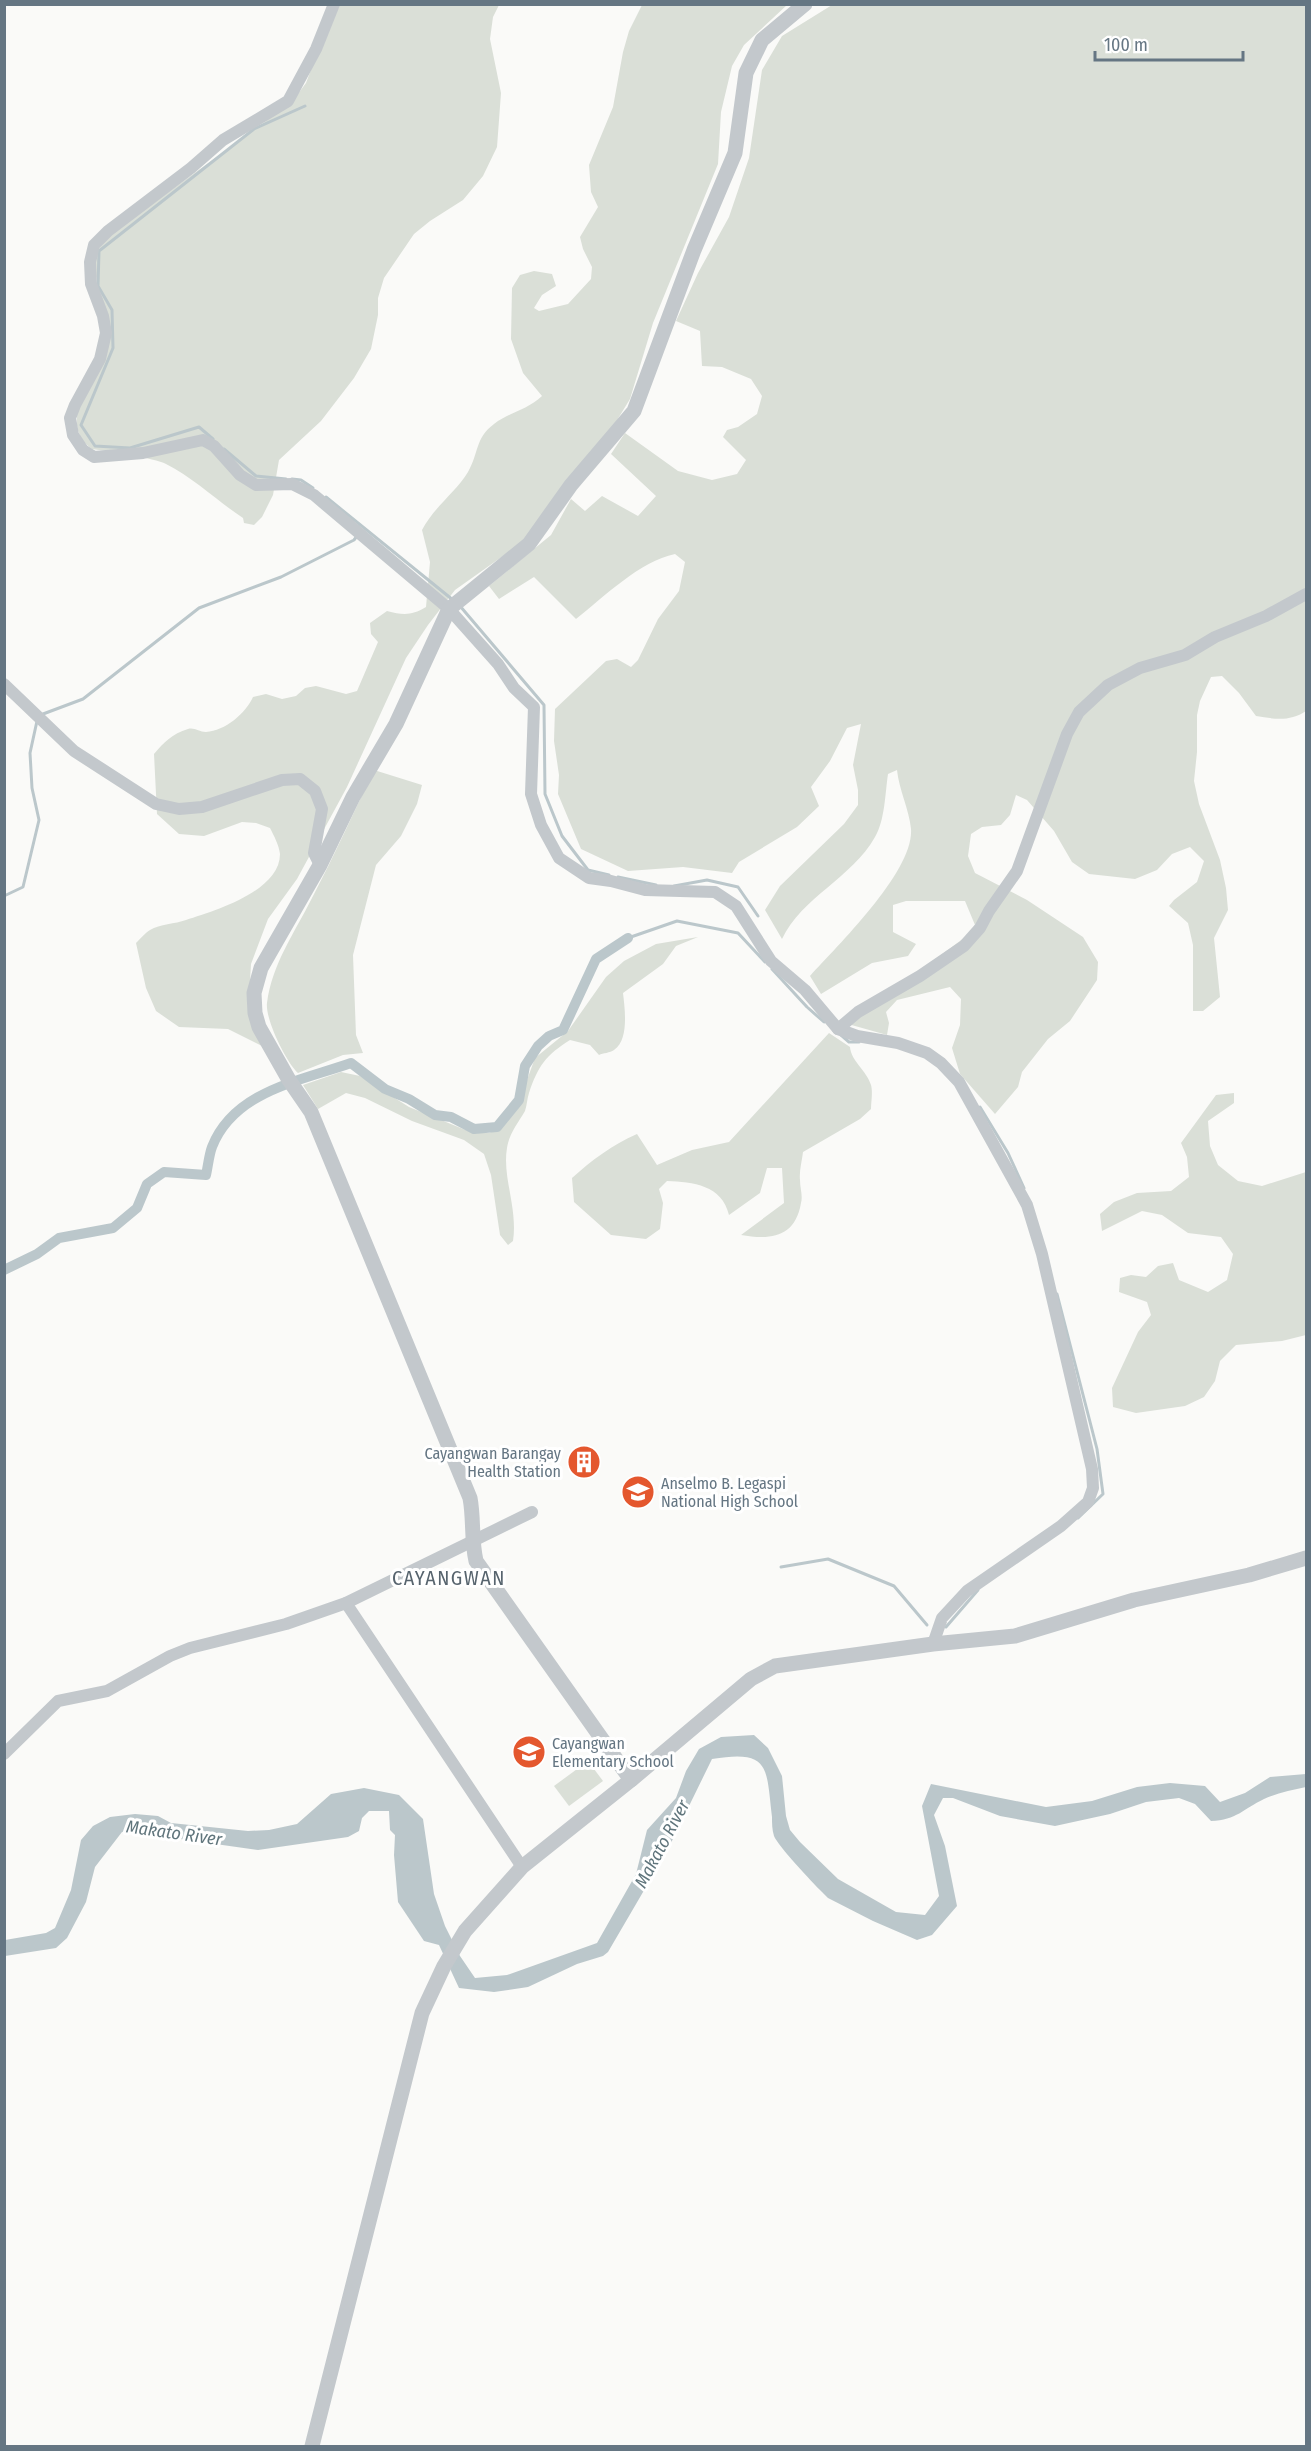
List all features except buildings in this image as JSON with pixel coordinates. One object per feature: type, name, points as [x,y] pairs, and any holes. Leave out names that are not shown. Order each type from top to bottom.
[{"type":"street","points":[[333,4],[316,49],[288,101],[223,140],[191,168],[108,231],[94,245],[90,262],[91,284],[103,316],[106,333],[100,359],[70,418],[73,435],[83,450],[94,457],[143,453],[203,440],[214,446],[240,475],[256,485],[292,484],[314,495],[449,609],[498,664],[514,688],[534,707],[531,794],[541,825],[559,858],[590,878],[645,890],[715,892],[736,906],[771,961],[805,990],[838,1029],[857,1036],[898,1043],[927,1053],[941,1063],[959,1082],[975,1115],[1028,1205],[1042,1254],[1092,1469],[1093,1488],[1088,1502],[1061,1526],[967,1592],[942,1618],[933,1644]]},
{"type":"street","points":[[631,1780],[476,1561],[472,1541],[474,1521],[470,1498],[311,1112],[289,1080],[259,1027],[255,1013],[254,993],[261,968],[320,864],[352,797],[396,724],[449,609],[529,544],[571,485],[634,411],[694,250],[735,153],[746,73],[750,63],[762,40],[805,4]]},
{"type":"street","points":[[838,1029],[858,1012],[920,976],[964,946],[980,928],[1017,870],[1067,734],[1079,712],[1108,685],[1140,668],[1185,655],[1215,637],[1266,616],[1306,594]]},
{"type":"street","points":[[4,684],[74,751],[156,804],[179,809],[202,807],[282,780],[300,779],[315,791],[322,809],[314,853],[320,864]]},
{"type":"street","points":[[4,1754],[58,1701],[107,1691],[170,1656],[190,1648],[286,1624],[346,1603],[532,1512]]},
{"type":"street","points":[[312,2446],[422,2013],[444,1966],[465,1931],[522,1867],[631,1780],[751,1679],[775,1666],[933,1644],[1015,1636],[1134,1600],[1249,1575],[1306,1558]]},
{"type":"street","points":[[346,1603],[522,1867]]},
{"type":"shaded area","points":[[335,5],[499,5],[493,17],[490,39],[501,93],[497,147],[483,176],[463,200],[414,234],[384,278],[378,298],[378,315],[371,349],[354,378],[321,421],[279,460],[273,495],[262,517],[254,525],[244,523],[243,518],[166,464],[142,457],[92,449],[81,438],[77,425],[78,410],[109,337],[106,313],[93,265],[95,254],[108,236],[292,102],[306,83]]},
{"type":"shaded area","points":[[642,5],[787,5],[744,45],[732,66],[721,112],[718,164],[653,323],[630,399],[603,443],[524,541],[455,590],[406,658],[347,787],[297,879],[268,919],[251,964],[249,998],[262,1046],[228,1029],[179,1027],[156,1011],[146,988],[136,943],[154,928],[198,916],[244,898],[269,879],[277,867],[280,854],[270,828],[256,823],[242,822],[204,836],[179,834],[157,814],[154,754],[169,739],[182,731],[192,729],[206,732],[227,725],[240,715],[253,697],[266,694],[282,699],[296,696],[305,688],[316,686],[346,694],[357,691],[378,642],[371,634],[370,623],[387,611],[407,614],[426,607],[430,562],[422,530],[432,514],[468,472],[480,440],[488,429],[542,396],[523,373],[511,339],[512,288],[520,275],[534,271],[552,274],[556,286],[542,295],[534,308],[539,311],[568,304],[591,279],[592,267],[580,237],[598,207],[591,192],[589,165],[613,107],[623,52],[629,31]]},
{"type":"shaded area","points":[[832,5],[1306,5],[1306,711],[1288,718],[1256,716],[1239,693],[1222,676],[1211,677],[1200,701],[1197,715],[1194,781],[1199,804],[1220,860],[1228,910],[1214,938],[1220,997],[1203,1011],[1193,1011],[1193,945],[1188,923],[1169,906],[1197,882],[1204,861],[1190,847],[1172,854],[1157,870],[1135,879],[1089,874],[1072,862],[1054,831],[1027,800],[1016,795],[1010,815],[1001,825],[982,827],[971,834],[968,856],[975,873],[1027,900],[1083,937],[1098,962],[1097,980],[1070,1021],[1048,1039],[1022,1072],[1018,1087],[995,1114],[960,1074],[952,1048],[960,1025],[961,999],[950,987],[897,1000],[886,1012],[889,1023],[887,1035],[848,1024],[968,935],[975,925],[965,901],[906,901],[893,905],[893,932],[916,944],[908,956],[872,963],[821,994],[810,976],[855,927],[888,886],[909,846],[910,822],[897,770],[888,774],[881,823],[875,837],[854,864],[802,911],[782,939],[765,910],[780,886],[844,824],[858,805],[858,790],[853,765],[861,724],[847,728],[830,761],[811,787],[819,806],[797,827],[739,862],[732,873],[683,867],[628,871],[581,849],[558,794],[559,775],[554,741],[555,709],[606,661],[617,659],[631,667],[638,660],[658,619],[679,591],[685,562],[675,554],[649,564],[623,581],[576,619],[534,577],[499,599],[489,586],[551,535],[571,499],[585,511],[602,496],[638,516],[656,496],[611,454],[625,433],[678,471],[712,480],[737,474],[746,460],[723,437],[727,430],[738,427],[757,414],[762,396],[751,379],[722,367],[702,366],[700,331],[676,321],[698,273],[729,217],[749,158],[762,70],[782,36]]},
{"type":"shaded area","points":[[374,770],[422,785],[417,804],[401,836],[376,865],[353,955],[356,1035],[363,1053],[343,1055],[298,1073],[282,1050],[269,1019],[267,1003],[270,989],[285,949]]},
{"type":"shaded area","points":[[698,937],[676,946],[663,964],[623,993],[624,1032],[619,1045],[614,1050],[599,1055],[590,1045],[570,1040],[549,1056],[540,1068],[529,1093],[525,1111],[512,1133],[507,1148],[506,1159],[514,1229],[513,1241],[508,1245],[500,1235],[491,1175],[484,1154],[464,1140],[412,1121],[365,1098],[346,1093],[318,1109],[303,1085],[341,1072],[360,1076],[409,1107],[473,1133],[489,1133],[501,1128],[516,1110],[535,1058],[568,1031],[606,977],[624,961],[656,944]]},
{"type":"shaded area","points":[[829,1033],[850,1047],[853,1057],[869,1080],[872,1091],[871,1109],[860,1119],[803,1152],[800,1173],[801,1203],[798,1215],[787,1230],[780,1234],[762,1237],[741,1235],[784,1203],[782,1168],[767,1168],[760,1193],[729,1215],[720,1197],[713,1191],[696,1184],[667,1181],[659,1189],[663,1203],[660,1229],[646,1239],[611,1235],[574,1202],[572,1178],[603,1153],[637,1134],[657,1165],[692,1150],[729,1142]]},
{"type":"shaded area","points":[[1234,1093],[1234,1103],[1208,1121],[1210,1146],[1218,1165],[1238,1181],[1262,1186],[1306,1172],[1306,1335],[1282,1341],[1236,1345],[1220,1361],[1215,1381],[1204,1397],[1185,1406],[1136,1413],[1113,1407],[1112,1388],[1138,1332],[1151,1315],[1147,1302],[1119,1292],[1120,1278],[1131,1275],[1146,1277],[1158,1266],[1173,1263],[1179,1280],[1208,1292],[1227,1280],[1233,1254],[1221,1237],[1188,1233],[1162,1215],[1142,1211],[1102,1231],[1100,1214],[1114,1202],[1137,1193],[1171,1191],[1189,1177],[1187,1157],[1181,1143],[1216,1095]]},
{"type":"shaded area","points":[[588,1761],[603,1781],[569,1806],[554,1786]]},
{"type":"water","name":"Makato River","points":[[754,1735],[768,1748],[782,1776],[786,1816],[790,1830],[800,1842],[838,1879],[896,1912],[925,1915],[939,1896],[922,1806],[931,1784],[1046,1807],[1092,1801],[1137,1787],[1170,1783],[1205,1786],[1220,1802],[1245,1793],[1270,1777],[1306,1774],[1306,1787],[1269,1797],[1227,1819],[1211,1821],[1195,1804],[1179,1798],[1146,1802],[1110,1814],[1055,1826],[1000,1816],[953,1798],[943,1798],[934,1815],[945,1846],[957,1906],[932,1935],[917,1940],[828,1898],[796,1864],[774,1836],[766,1774],[762,1766],[755,1760],[745,1757],[712,1759],[667,1851],[608,1952],[528,1987],[494,1992],[459,1988],[439,1945],[424,1941],[398,1902],[394,1855],[395,1835],[390,1830],[389,1811],[369,1811],[362,1818],[359,1831],[348,1837],[258,1850],[166,1837],[139,1829],[122,1832],[95,1867],[86,1902],[67,1938],[56,1948],[5,1956],[5,1940],[46,1933],[55,1928],[71,1890],[81,1840],[93,1826],[110,1817],[135,1814],[158,1816],[171,1823],[248,1831],[269,1830],[297,1824],[331,1794],[364,1788],[399,1795],[423,1819],[434,1894],[445,1926],[460,1956],[475,1978],[507,1975],[597,1943],[636,1874],[647,1830],[676,1798],[686,1771],[699,1749],[721,1737]]},
{"type":"waterway","points":[[213,439],[199,427],[130,448],[95,446],[81,425],[113,348],[112,310],[98,286],[99,251],[254,129],[305,106]]},
{"type":"waterway","points":[[224,449],[256,476],[286,479]]},
{"type":"waterway","points":[[292,479],[301,480],[313,488]]},
{"type":"waterway","points":[[326,497],[453,600]]},
{"type":"waterway","points":[[43,714],[83,699],[199,608],[281,577],[354,540],[357,536]]},
{"type":"waterway","points":[[460,606],[544,705],[545,794],[562,836],[588,870],[609,875]]},
{"type":"waterway","points":[[4,896],[23,887],[39,820],[32,788],[30,753],[37,721]]},
{"type":"waterway","points":[[618,877],[656,885]]},
{"type":"waterway","points":[[674,886],[707,880],[738,887],[758,916]]},
{"type":"waterway","points":[[628,938],[677,921],[738,933],[765,962]]},
{"type":"waterway","points":[[4,1270],[37,1254],[59,1238],[113,1228],[137,1208],[147,1184],[164,1172],[206,1175],[212,1147],[222,1128],[236,1113],[271,1091],[351,1063],[385,1089],[409,1099],[435,1115],[451,1117],[474,1129],[497,1127],[519,1100],[525,1066],[538,1046],[549,1036],[563,1030],[596,959],[628,938]]},
{"type":"waterway","points":[[772,969],[824,1022]]},
{"type":"waterway","points":[[841,1035],[849,1042],[859,1042]]},
{"type":"waterway","points":[[980,1107],[1008,1153],[1024,1188]]},
{"type":"waterway","points":[[1057,1294],[1097,1449],[1103,1494],[1078,1518]]},
{"type":"waterway","points":[[781,1567],[828,1559],[894,1586],[927,1625]]},
{"type":"waterway","points":[[946,1627],[978,1590]]},
{"type":"place","name":"Cayangwan Barangay Health Station","points":[[584,1462]]},
{"type":"place","name":"Anselmo B. Legaspi National High School","points":[[638,1492]]},
{"type":"place","name":"Cayangwan Elementary School","points":[[529,1752]]},
{"type":"district","name":"CAYANGWAN","points":[[449,1578]]}]
